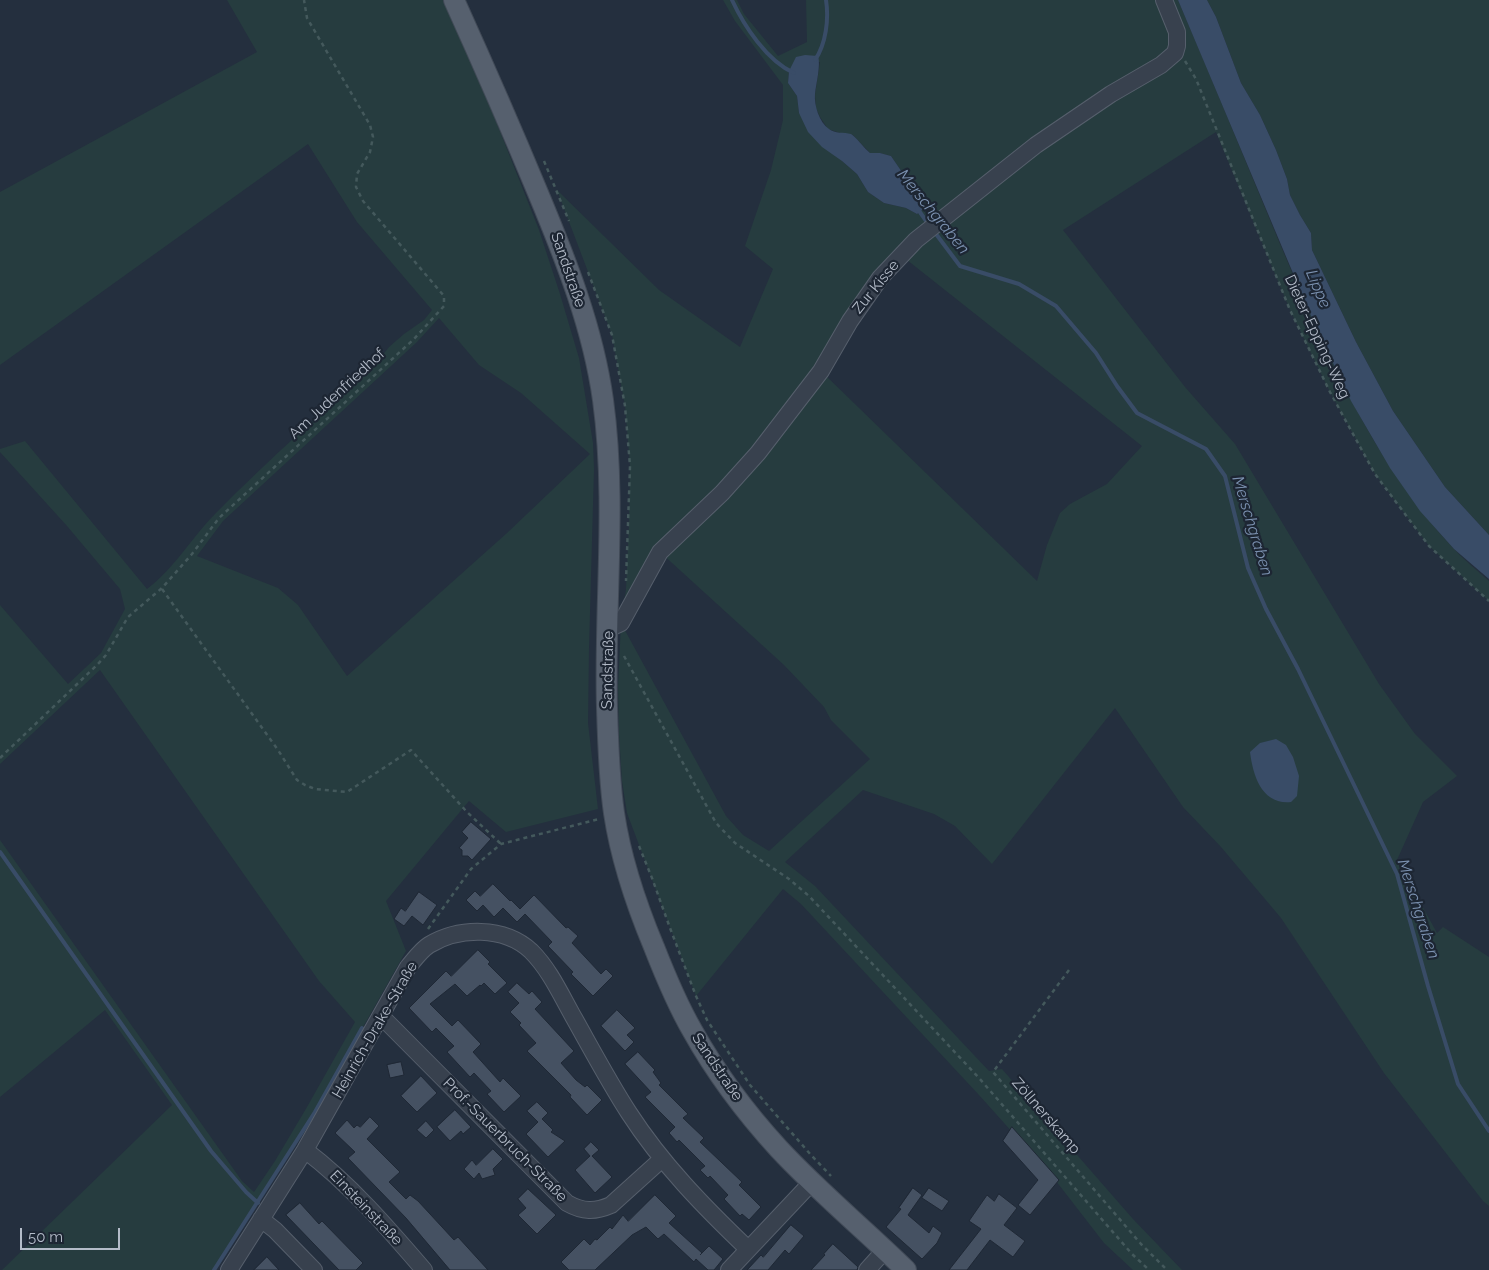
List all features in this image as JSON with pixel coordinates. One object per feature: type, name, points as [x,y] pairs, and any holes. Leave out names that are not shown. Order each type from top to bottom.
[{"type":"main road","name":"Sandstraße","points":[[454,0],[558,240],[592,343],[603,399],[609,454],[607,705],[610,768],[614,815],[623,859],[638,908],[669,985],[692,1031],[736,1098],[779,1148],[812,1182],[906,1270]]},
{"type":"street","points":[[1164,0],[1176,32],[1177,50]]},
{"type":"street","name":"Zur Kisse","points":[[608,630],[621,623],[660,552],[722,493],[758,453],[821,371],[850,321],[880,278],[916,240],[1036,145],[1111,94],[1161,65],[1177,50]]},
{"type":"street","name":"Heinrich-Drake-Straße","points":[[229,1270],[305,1150],[408,967],[427,946],[446,937],[470,932],[487,932],[508,937],[530,950],[546,968],[630,1114],[662,1159],[702,1205],[748,1249]]},
{"type":"street","name":"Prof.-Sauerbruch-Straße","points":[[381,1016],[567,1203],[576,1208],[591,1211],[611,1205],[662,1159]]},
{"type":"street","name":"Einsteinstraße","points":[[305,1150],[328,1167],[381,1221],[424,1270]]},
{"type":"street","points":[[729,1270],[812,1182]]},
{"type":"street","points":[[262,1219],[314,1270]]},
{"type":"street","points":[[867,1270],[885,1250]]},
{"type":"path","name":"Am Judenfriedhof","points":[[0,758],[97,666],[106,655],[128,616],[155,596],[192,554],[219,518],[414,339],[444,306],[444,296],[362,201],[356,187],[357,174],[370,152],[373,137],[370,126],[307,18],[304,0]]},
{"type":"path","name":"Dieter-Epping-Weg","points":[[1177,50],[1188,64],[1196,79],[1290,310],[1330,392],[1375,474],[1429,546],[1489,601]]},
{"type":"path","points":[[629,524],[630,466]]},
{"type":"path","points":[[162,588],[278,750],[297,780],[304,786],[347,792],[411,750],[467,812],[501,844]]},
{"type":"path","points":[[620,648],[716,823],[735,843],[790,879],[808,896],[979,1078],[1148,1270]]},
{"type":"path","points":[[427,946],[427,930],[460,884],[471,869],[501,844],[614,815]]},
{"type":"path","points":[[638,845],[693,987],[708,1020],[750,1085],[811,1156],[832,1176]]},
{"type":"path","name":"Zöllnerskamp","points":[[1069,970],[993,1072],[1141,1244],[1168,1270]]},
{"type":"green space","points":[[227,0],[444,0],[475,68],[539,230],[579,358],[593,443],[588,723],[598,809],[506,832],[469,801],[386,901],[406,951],[315,1112],[214,1270],[2,1270],[172,1105],[105,1010],[0,1097],[0,840],[242,1181],[254,1192],[275,1161],[355,1022],[319,981],[100,670],[0,764],[0,605],[68,684],[101,653],[125,609],[120,589],[67,526],[0,452],[0,449],[25,441],[147,589],[166,572],[207,523],[236,493],[378,361],[389,347],[424,320],[432,310],[357,222],[308,144],[0,365],[0,192],[257,52]],"holes":[[[439,318],[479,365],[521,393],[590,454],[507,533],[347,676],[298,605],[278,588],[197,556],[223,521],[417,342]]]},
{"type":"green space","points":[[723,0],[737,0],[744,14],[778,56],[807,42],[806,0],[1178,0],[1297,285],[1353,404],[1398,479],[1424,514],[1457,552],[1489,581],[1489,601],[1429,546],[1375,474],[1330,392],[1290,310],[1216,132],[1063,230],[1185,387],[1235,444],[1379,684],[1415,734],[1457,776],[1423,802],[1397,860],[1437,933],[1443,927],[1489,957],[1489,1206],[1483,1201],[1384,1073],[1281,918],[1221,847],[1183,807],[1115,708],[992,864],[955,826],[934,814],[863,790],[785,862],[815,886],[989,1071],[1002,1069],[1133,1219],[1182,1270],[1133,1270],[1104,1243],[1056,1181],[979,1095],[801,904],[783,889],[696,996],[627,813],[622,781],[618,687],[621,623],[626,589],[629,524],[630,466],[625,406],[612,335],[557,190],[659,290],[740,347],[773,269],[745,246],[771,170],[783,120],[783,85],[735,21]],"holes":[[[820,62],[815,95],[816,108],[820,117],[828,129],[853,135],[870,153],[891,156],[926,207],[917,214],[906,208],[884,203],[868,192],[857,174],[842,161],[799,113],[797,96],[788,83],[789,71]],[[902,256],[1142,446],[1107,484],[1070,504],[1060,513],[1047,545],[1037,581],[821,371]],[[660,552],[784,665],[824,707],[831,720],[870,759],[769,851],[743,835],[726,816],[621,623]]]},
{"type":"green space","points":[[1207,0],[1489,0],[1489,535],[1445,487],[1393,411],[1356,342],[1312,250],[1311,233],[1290,195],[1287,179],[1276,150],[1260,115],[1241,83],[1216,17]]},
{"type":"water","name":"Lippe","points":[[1178,0],[1207,0],[1216,17],[1241,83],[1260,115],[1276,150],[1287,179],[1290,195],[1311,233],[1312,250],[1356,342],[1393,411],[1445,487],[1489,535],[1489,579],[1454,549],[1420,511],[1390,468],[1351,401],[1314,323]]},
{"type":"water","points":[[805,55],[818,56],[819,69],[815,98],[816,108],[822,122],[831,131],[851,134],[870,153],[891,156],[926,207],[917,214],[906,208],[884,203],[868,192],[857,174],[822,147],[808,132],[799,113],[797,96],[788,83],[789,71],[796,57]]},
{"type":"water","points":[[1276,739],[1286,745],[1293,757],[1299,776],[1297,796],[1291,802],[1281,802],[1266,794],[1254,770],[1250,752],[1260,743]]},
{"type":"building","points":[[471,822],[491,839],[472,860],[468,856],[462,856],[462,850],[459,848],[468,838],[462,832]]},
{"type":"building","points":[[493,884],[520,909],[534,895],[566,928],[568,927],[578,936],[572,943],[601,974],[606,969],[613,976],[593,996],[571,974],[573,972],[548,946],[552,942],[525,914],[517,922],[503,908],[494,917],[483,905],[477,911],[466,900],[475,891],[480,896]]},
{"type":"building","points":[[419,892],[437,905],[423,925],[412,916],[404,926],[394,919],[401,908],[405,911]]},
{"type":"building","points":[[478,950],[490,962],[488,964],[507,983],[495,994],[484,983],[467,996],[455,984],[430,1004],[452,1026],[458,1020],[481,1044],[473,1052],[500,1082],[503,1078],[521,1096],[504,1112],[487,1094],[491,1091],[474,1073],[470,1077],[447,1052],[454,1046],[436,1028],[432,1032],[409,1008],[446,971],[451,976]]},
{"type":"building","points":[[517,983],[529,994],[532,991],[542,1002],[535,1009],[574,1051],[561,1063],[576,1080],[585,1087],[587,1085],[602,1100],[587,1115],[570,1097],[571,1095],[527,1051],[536,1043],[510,1012],[519,1003],[508,992]]},
{"type":"building","points":[[617,1010],[635,1028],[627,1035],[634,1042],[625,1051],[601,1026]]},
{"type":"building","points":[[638,1052],[655,1070],[653,1072],[661,1083],[659,1085],[688,1114],[683,1118],[704,1138],[700,1142],[742,1182],[739,1185],[761,1207],[749,1220],[742,1214],[740,1216],[724,1199],[728,1195],[710,1176],[708,1178],[700,1170],[705,1166],[679,1140],[677,1142],[669,1133],[675,1127],[645,1097],[651,1092],[625,1064]]},
{"type":"building","points":[[401,1062],[404,1075],[390,1078],[387,1065]]},
{"type":"building","points":[[421,1076],[437,1093],[417,1112],[401,1096]]},
{"type":"building","points":[[537,1102],[548,1113],[542,1119],[553,1130],[551,1132],[565,1141],[548,1157],[526,1134],[538,1122],[527,1111]]},
{"type":"building","points":[[455,1110],[471,1127],[463,1134],[461,1131],[450,1141],[437,1127]]},
{"type":"building","points":[[370,1117],[379,1126],[367,1139],[400,1172],[389,1182],[406,1199],[410,1195],[418,1201],[454,1240],[458,1237],[488,1270],[450,1270],[406,1218],[348,1158],[355,1152],[335,1133],[347,1120],[354,1128],[357,1125],[360,1127]]},
{"type":"building","points":[[426,1121],[434,1130],[426,1138],[417,1130]]},
{"type":"building","points":[[1012,1127],[1059,1180],[1030,1215],[1018,1205],[1038,1180],[1003,1141]]},
{"type":"building","points":[[591,1142],[599,1150],[592,1156],[612,1177],[595,1193],[575,1170],[590,1156],[584,1149]]},
{"type":"building","points":[[493,1149],[503,1159],[493,1169],[495,1175],[482,1179],[479,1173],[474,1179],[464,1169],[472,1160],[476,1165]]},
{"type":"building","points":[[913,1188],[922,1195],[908,1215],[929,1233],[933,1226],[942,1233],[937,1243],[922,1259],[886,1227],[901,1209],[899,1208]]},
{"type":"building","points":[[929,1188],[949,1201],[942,1211],[922,1198]]},
{"type":"building","points":[[528,1189],[556,1215],[537,1234],[518,1215],[526,1208],[518,1199]]},
{"type":"building","points":[[999,1194],[1017,1208],[1004,1225],[1025,1241],[1013,1257],[990,1240],[967,1270],[949,1270],[981,1229],[969,1221],[987,1195],[994,1201]]},
{"type":"building","points":[[655,1195],[676,1216],[669,1223],[702,1253],[709,1246],[723,1259],[714,1270],[708,1270],[696,1259],[694,1262],[664,1234],[658,1239],[646,1227],[632,1235],[595,1270],[569,1270],[561,1262],[584,1239],[590,1245],[610,1227],[612,1229],[623,1215],[628,1221]]},
{"type":"building","points":[[300,1203],[319,1224],[322,1221],[363,1263],[356,1270],[339,1270],[286,1215]]},
{"type":"building","points":[[791,1225],[804,1236],[789,1254],[785,1250],[768,1270],[747,1270],[761,1255],[763,1257]]},
{"type":"building","points":[[833,1244],[858,1267],[857,1270],[811,1270]]},
{"type":"building","points":[[267,1257],[279,1270],[254,1270]]},
{"type":"waterway","points":[[732,0],[757,42],[775,60],[794,73]]},
{"type":"waterway","name":"Merschgraben","points":[[815,60],[822,47],[826,31],[826,0]]},
{"type":"waterway","name":"Merschgraben","points":[[917,208],[929,225]]},
{"type":"waterway","name":"Merschgraben","points":[[933,230],[960,266],[1019,284],[1056,306],[1096,353],[1137,413],[1206,449],[1225,476],[1248,568],[1266,609],[1298,669],[1397,874],[1458,1084],[1489,1131]]},
{"type":"waterway","points":[[0,852],[211,1151],[246,1192],[258,1203]]},
{"type":"waterway","points":[[214,1270],[315,1112],[362,1028]]}]
